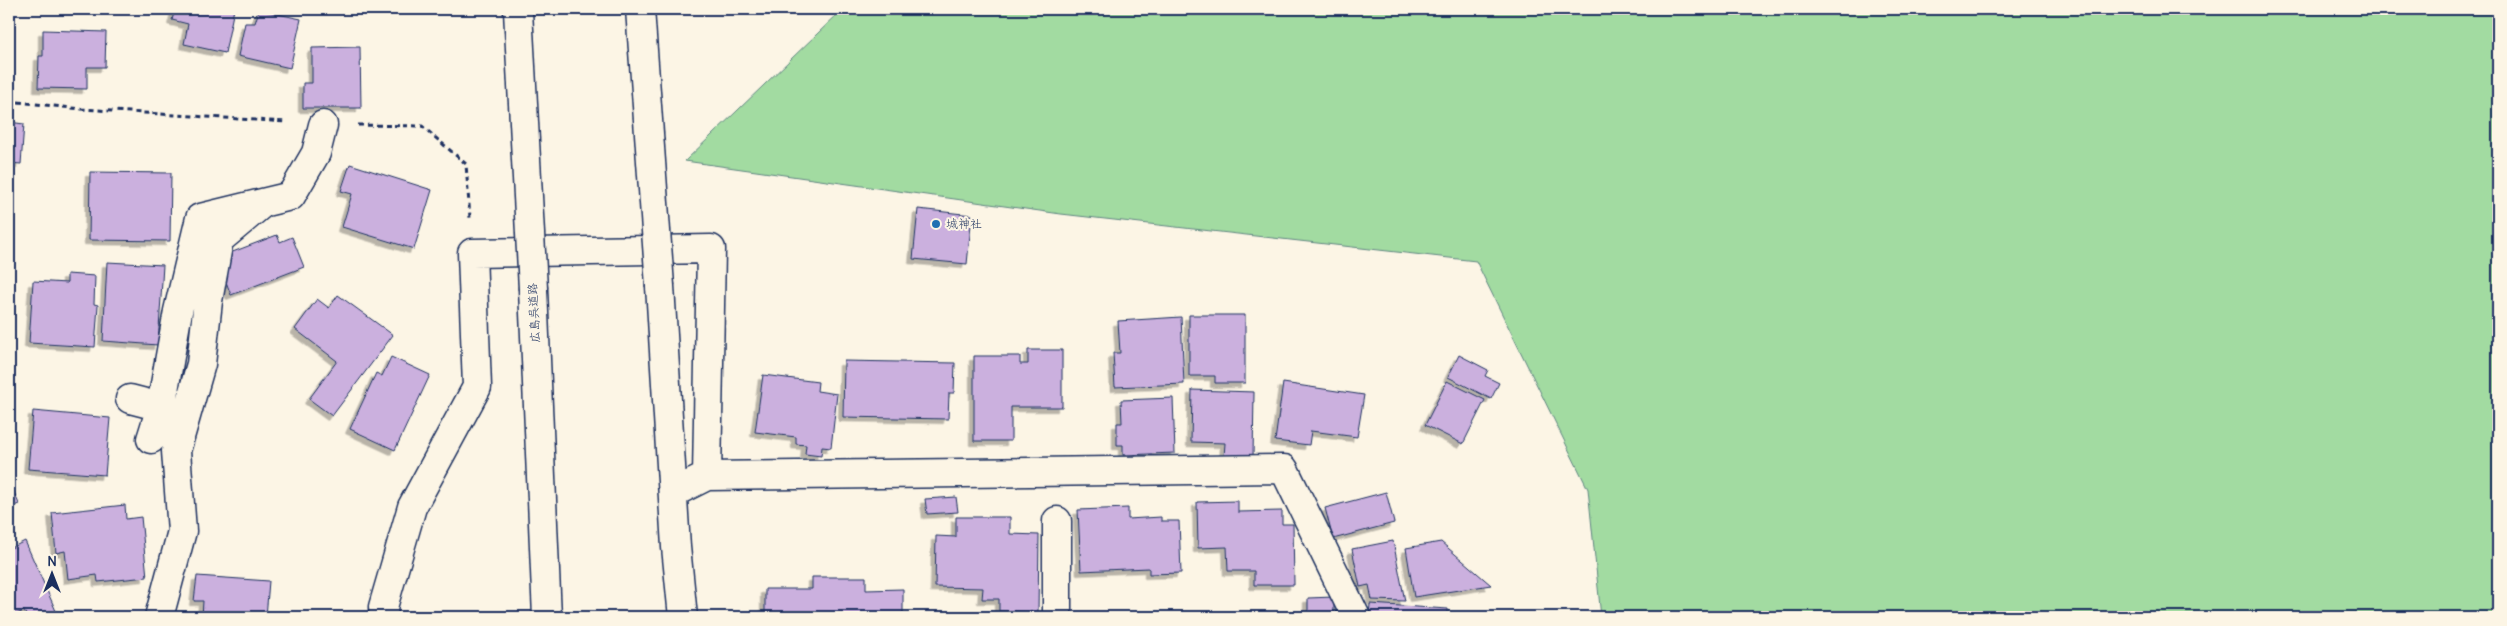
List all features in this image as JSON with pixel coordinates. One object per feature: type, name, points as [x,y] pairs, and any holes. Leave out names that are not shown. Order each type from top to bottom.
[{"type":"main road","points":[[640,9],[683,617]]},
{"type":"main road","name":"広島呉道路","points":[[518,10],[533,288],[547,617]]},
{"type":"main road","points":[[151,439],[161,407],[178,310],[200,218],[291,196],[316,153],[323,125]]},
{"type":"main road","points":[[159,617],[182,531],[176,451],[201,364],[208,300],[219,240],[263,203]]},
{"type":"main road","points":[[384,617],[383,607],[412,507],[477,387],[472,253],[711,248],[707,476]]},
{"type":"main road","points":[[130,399],[161,407]]},
{"type":"main road","points":[[673,493],[707,476],[1284,469],[1356,617]]},
{"type":"main road","points":[[1057,521],[1057,617]]},
{"type":"path","points":[[9,101],[81,109],[226,116],[323,125],[422,126],[466,164],[472,253]]},
{"type":"green space","points":[[843,9],[2498,9],[2498,617],[1601,617],[1588,489],[1476,261],[1061,214],[685,161]]},
{"type":"building","points":[[175,9],[234,9],[225,53],[184,44],[188,24],[172,20]]},
{"type":"building","points":[[259,10],[301,19],[290,68],[238,56],[245,23],[255,23]]},
{"type":"building","points":[[43,30],[106,32],[105,67],[87,67],[87,89],[38,88],[39,56],[43,56]]},
{"type":"building","points":[[360,47],[361,108],[303,108],[303,83],[312,83],[312,48]]},
{"type":"building","points":[[9,122],[24,124],[21,164],[9,163]]},
{"type":"building","points":[[350,164],[432,190],[414,249],[342,227],[352,194],[341,191]]},
{"type":"building","points":[[90,172],[171,173],[170,241],[89,240]]},
{"type":"building","points":[[918,209],[972,215],[967,264],[913,259]]},
{"type":"building","points":[[277,235],[280,242],[292,237],[304,267],[231,295],[217,258]]},
{"type":"building","points":[[107,262],[163,265],[158,345],[103,341]]},
{"type":"building","points":[[67,274],[95,276],[94,304],[98,305],[95,347],[29,343],[33,281],[67,283]]},
{"type":"building","points":[[338,295],[393,335],[332,416],[309,399],[337,361],[295,329],[317,299],[329,308]]},
{"type":"building","points":[[1189,315],[1245,315],[1245,383],[1215,383],[1215,376],[1189,376]]},
{"type":"building","points":[[1181,317],[1184,384],[1115,387],[1113,353],[1120,353],[1118,321]]},
{"type":"building","points":[[1028,350],[1062,350],[1062,407],[1011,407],[1011,441],[974,441],[974,356],[1020,356],[1020,364],[1028,364]]},
{"type":"building","points":[[1459,355],[1488,370],[1485,376],[1499,383],[1491,399],[1448,377]]},
{"type":"building","points":[[391,357],[430,375],[395,450],[350,429],[376,373],[382,376]]},
{"type":"building","points":[[844,361],[955,363],[954,393],[949,393],[948,419],[843,417]]},
{"type":"building","points":[[763,375],[818,382],[817,391],[837,394],[831,448],[822,447],[821,456],[805,454],[806,445],[796,444],[796,437],[755,432]]},
{"type":"building","points":[[1447,381],[1485,400],[1463,444],[1425,425]]},
{"type":"building","points":[[1283,383],[1364,395],[1357,437],[1311,431],[1309,445],[1275,441]]},
{"type":"building","points":[[1192,390],[1254,392],[1253,457],[1224,457],[1225,443],[1191,442]]},
{"type":"building","points":[[1173,398],[1175,453],[1123,455],[1123,445],[1117,445],[1117,423],[1122,423],[1121,400]]},
{"type":"building","points":[[33,411],[110,418],[105,475],[28,469]]},
{"type":"building","points":[[9,480],[19,504],[9,508]]},
{"type":"building","points":[[1386,492],[1394,523],[1333,539],[1325,508]]},
{"type":"building","points":[[956,497],[958,512],[927,514],[925,499]]},
{"type":"building","points":[[1238,501],[1238,512],[1282,511],[1282,524],[1293,524],[1294,585],[1254,585],[1254,571],[1228,571],[1227,547],[1198,548],[1197,502]]},
{"type":"building","points":[[125,505],[126,519],[141,517],[147,577],[98,582],[97,575],[68,579],[65,551],[56,553],[52,513]]},
{"type":"building","points":[[1128,508],[1128,519],[1161,517],[1161,521],[1179,521],[1181,573],[1149,574],[1149,568],[1081,571],[1078,510]]},
{"type":"building","points":[[956,517],[1010,517],[1010,534],[1039,535],[1038,612],[999,611],[999,599],[982,599],[983,588],[935,587],[936,536],[956,537]]},
{"type":"building","points":[[25,541],[56,611],[42,617],[27,617],[24,611],[9,617],[9,549]]},
{"type":"building","points":[[1393,541],[1405,601],[1372,600],[1369,585],[1360,587],[1352,549]]},
{"type":"building","points":[[1441,542],[1491,585],[1414,597],[1406,548]]},
{"type":"building","points":[[197,576],[269,581],[266,617],[202,617],[203,601],[194,601]]},
{"type":"building","points":[[812,577],[866,577],[866,590],[903,589],[903,617],[765,617],[765,589],[812,589]]},
{"type":"building","points":[[1334,597],[1334,615],[1308,617],[1308,598]]},
{"type":"building","points":[[1370,604],[1448,609],[1448,617],[1369,617]]},
{"type":"place","name":"城神社","points":[[936,224]]}]
